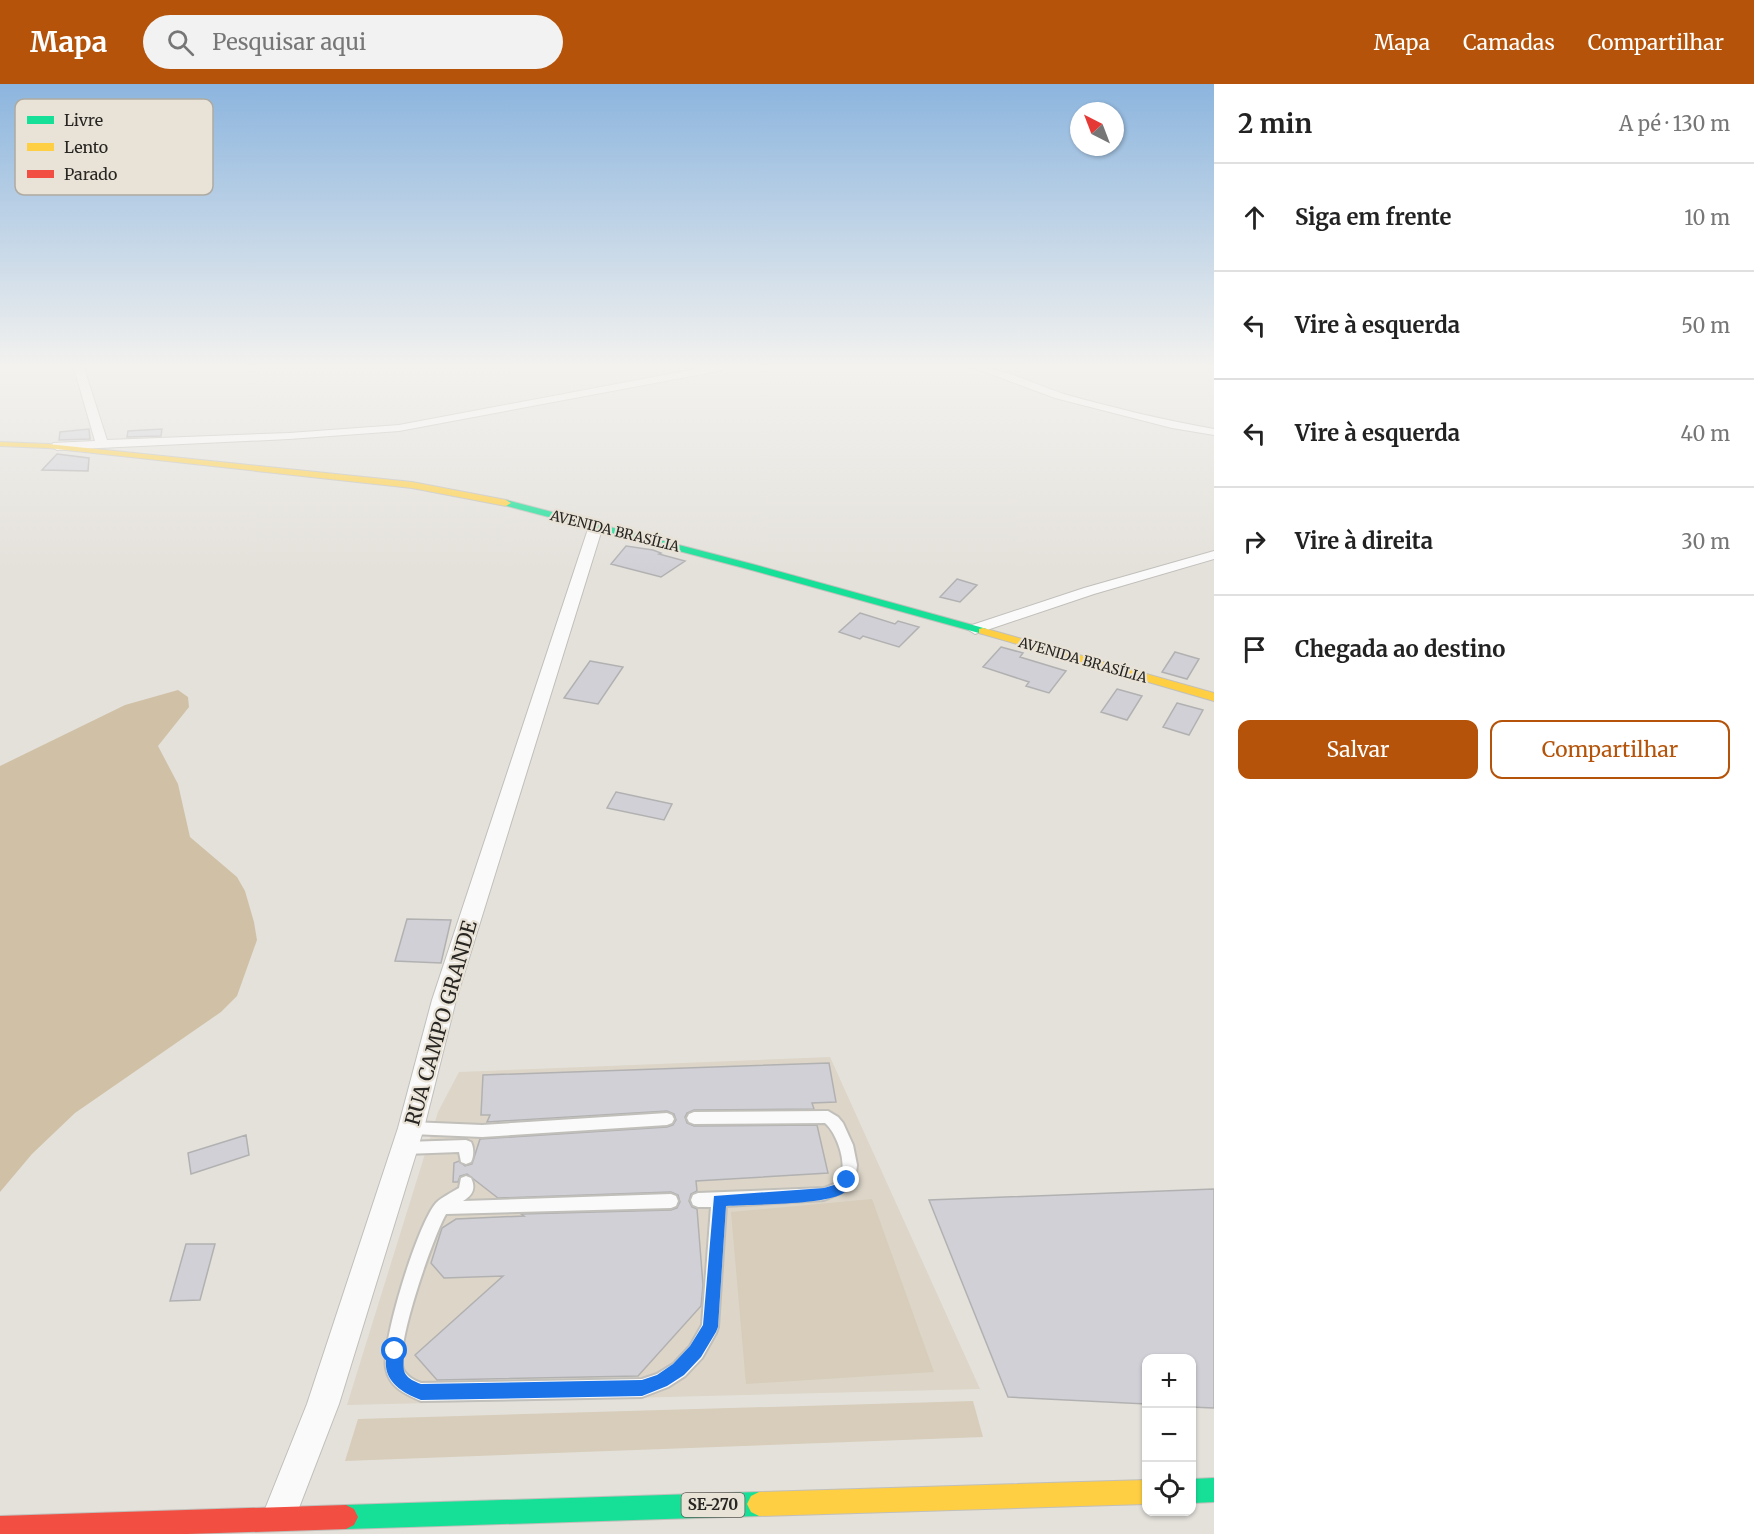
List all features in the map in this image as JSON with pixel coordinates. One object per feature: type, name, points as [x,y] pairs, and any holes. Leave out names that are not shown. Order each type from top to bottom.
[{"type":"main road","name":"AVENIDA BRASÍLIA","points":[[0,444],[412,485],[596,526],[743,564],[1214,697]]},
{"type":"main road","points":[[1196,1491],[1214,1490]]},
{"type":"main road","name":"SE-270","points":[[0,1528],[1142,1492]]},
{"type":"street","points":[[99,436],[102,444]]},
{"type":"street","points":[[48,447],[285,436]]},
{"type":"street","name":"RUA CAMPO GRANDE","points":[[279,1519],[323,1404],[408,1138],[444,1000],[596,526]]},
{"type":"street","points":[[975,629],[1089,591],[1214,555]]},
{"type":"lane","points":[[694,1118],[828,1117],[838,1124],[851,1163],[847,1180],[838,1189],[824,1194],[698,1200]]},
{"type":"lane","points":[[408,1138],[668,1119]]},
{"type":"lane","points":[[408,1138],[466,1146],[466,1158]]},
{"type":"lane","points":[[466,1182],[466,1191],[441,1208],[429,1228],[417,1260],[395,1351],[394,1369],[406,1387],[421,1392],[642,1388],[662,1381],[679,1370],[696,1352],[710,1327],[719,1200]]},
{"type":"lane","points":[[441,1208],[671,1201]]},
{"type":"shaded area","points":[[178,690],[188,697],[189,707],[158,746],[178,784],[190,837],[237,877],[245,891],[257,940],[237,996],[221,1012],[75,1113],[32,1154],[0,1192],[0,766],[125,705]]},
{"type":"shaded area","points":[[830,1057],[980,1389],[347,1405],[438,1112],[459,1072]]},
{"type":"shaded area","points":[[872,1199],[934,1372],[746,1384],[731,1212]]},
{"type":"shaded area","points":[[973,1401],[983,1437],[345,1461],[358,1419]]},
{"type":"building","points":[[60,436],[90,436],[90,439],[59,440]]},
{"type":"building","points":[[127,436],[161,436],[161,436]]},
{"type":"building","points":[[57,454],[89,458],[88,471],[42,470]]},
{"type":"building","points":[[626,546],[653,550],[661,553],[659,554],[685,561],[661,577],[611,564]]},
{"type":"building","points":[[957,579],[977,585],[960,602],[940,597]]},
{"type":"building","points":[[860,613],[895,624],[898,621],[919,627],[899,647],[863,636],[860,639],[839,632]]},
{"type":"building","points":[[1001,647],[1023,653],[1020,657],[1066,671],[1049,693],[1026,686],[1029,682],[983,667]]},
{"type":"building","points":[[1175,652],[1199,659],[1187,679],[1162,672]]},
{"type":"building","points":[[590,661],[623,667],[598,704],[564,698]]},
{"type":"building","points":[[1117,689],[1142,696],[1127,720],[1101,712]]},
{"type":"building","points":[[1177,703],[1203,710],[1189,735],[1163,727]]},
{"type":"building","points":[[616,792],[672,804],[664,820],[607,808]]},
{"type":"building","points":[[407,919],[451,920],[441,963],[395,961]]},
{"type":"building","points":[[829,1063],[836,1102],[812,1103],[814,1109],[694,1110],[687,1113],[685,1117],[687,1123],[694,1126],[817,1125],[828,1173],[696,1181],[697,1191],[691,1194],[689,1201],[692,1207],[697,1209],[703,1285],[701,1306],[638,1376],[437,1380],[415,1355],[503,1276],[444,1278],[431,1263],[442,1228],[456,1219],[524,1216],[521,1214],[671,1210],[677,1208],[680,1202],[678,1195],[671,1192],[498,1198],[467,1174],[460,1176],[458,1182],[453,1182],[454,1163],[459,1161],[465,1166],[472,1164],[480,1139],[667,1127],[673,1125],[676,1120],[674,1114],[667,1111],[487,1122],[490,1115],[481,1115],[483,1075]]},
{"type":"building","points":[[246,1135],[249,1155],[191,1174],[188,1153]]},
{"type":"building","points":[[1214,1189],[1214,1408],[1196,1407],[1196,1354],[1142,1354],[1142,1404],[1008,1397],[929,1200]]},
{"type":"building","points":[[186,1244],[215,1244],[200,1300],[170,1301]]},
{"type":"traffic: fast","points":[[506,503],[748,566],[983,631]]},
{"type":"traffic: fast","points":[[1196,1491],[1214,1490]]},
{"type":"traffic: fast","points":[[346,1517],[759,1504]]},
{"type":"traffic: slow","points":[[0,444],[48,446],[412,485],[506,503]]},
{"type":"traffic: slow","points":[[983,631],[1214,697]]},
{"type":"traffic: slow","points":[[759,1504],[1142,1492]]},
{"type":"traffic: jam","points":[[0,1528],[346,1517]]},
{"type":"route","points":[[395,1351],[394,1369],[399,1377],[406,1387],[421,1392],[642,1388],[662,1381],[679,1370],[696,1352],[710,1327],[719,1200],[824,1194],[838,1189],[847,1180]]}]
